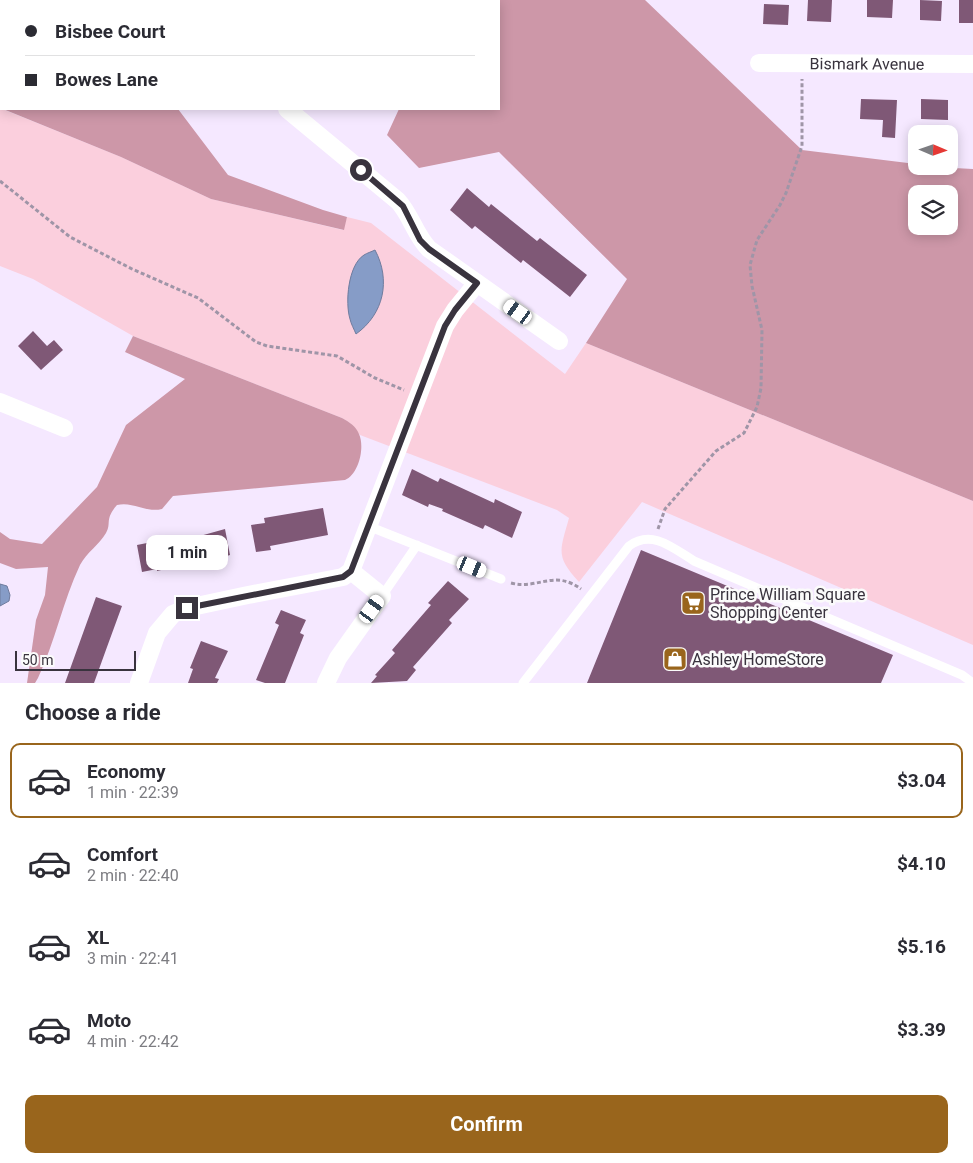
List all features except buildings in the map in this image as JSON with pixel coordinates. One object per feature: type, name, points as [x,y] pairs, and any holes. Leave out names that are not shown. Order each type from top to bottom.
[{"type":"street","name":"Bismark Avenue","points":[[759,62],[973,64]]},
{"type":"street","points":[[288,110],[398,201],[408,215],[420,240],[429,249],[559,341]]},
{"type":"street","points":[[139,683],[157,633],[173,614],[187,608],[343,577],[351,571],[445,326],[455,310],[477,283]]},
{"type":"street","points":[[0,402],[64,428]]},
{"type":"street","points":[[326,683],[338,658],[382,596],[351,571]]},
{"type":"lane","points":[[368,526],[501,579]]},
{"type":"lane","points":[[522,683],[628,546],[645,538],[656,539],[694,561],[962,675],[973,682]]},
{"type":"lane","points":[[382,596],[417,545]]},
{"type":"path","points":[[656,539],[659,520],[665,509],[716,451],[744,433],[756,407],[761,388],[763,343],[750,265],[757,240],[786,193],[802,146],[802,63]]},
{"type":"path","points":[[0,181],[70,237],[132,269],[198,298],[256,342],[267,346],[337,356],[375,378],[418,396]]},
{"type":"path","points":[[501,579],[522,585],[553,579],[567,580],[590,596]]},
{"type":"shaded area","points":[[500,0],[645,0],[802,150],[908,163],[908,175],[958,175],[958,168],[973,169],[973,501],[586,343],[627,279],[499,152],[419,168],[387,135],[399,110],[500,110]]},
{"type":"shaded area","points":[[0,110],[5,110],[121,157],[211,199],[343,230],[347,217],[371,223],[565,374],[586,343],[973,501],[973,645],[642,502],[579,582],[566,566],[562,553],[563,538],[569,518],[557,510],[360,435],[350,423],[342,418],[133,336],[33,279],[0,266]]},
{"type":"shaded area","points":[[5,110],[179,110],[228,175],[347,217],[344,230],[211,199],[121,157]]},
{"type":"shaded area","points":[[133,336],[342,418],[358,431],[361,439],[360,460],[354,472],[345,480],[173,496],[162,509],[156,510],[128,504],[117,505],[109,518],[106,533],[80,565],[38,678],[35,683],[27,683],[36,620],[45,595],[48,567],[16,569],[0,563],[0,532],[10,539],[42,544],[97,487],[126,425],[185,379],[125,352]]},
{"type":"water","points":[[375,250],[383,273],[382,296],[379,307],[373,317],[356,334],[351,323],[348,304],[351,275],[359,260],[364,255]]},
{"type":"water","points":[[0,584],[7,586],[10,595],[9,601],[0,606]]},
{"type":"place","name":"Prince William Square Shopping Center","points":[[693,603]]},
{"type":"place","name":"Ashley HomeStore","points":[[675,659]]},
{"type":"route","points":[[187,608],[343,577],[351,571],[445,326],[455,310],[477,283],[429,249],[420,240],[403,206],[361,170]]}]
